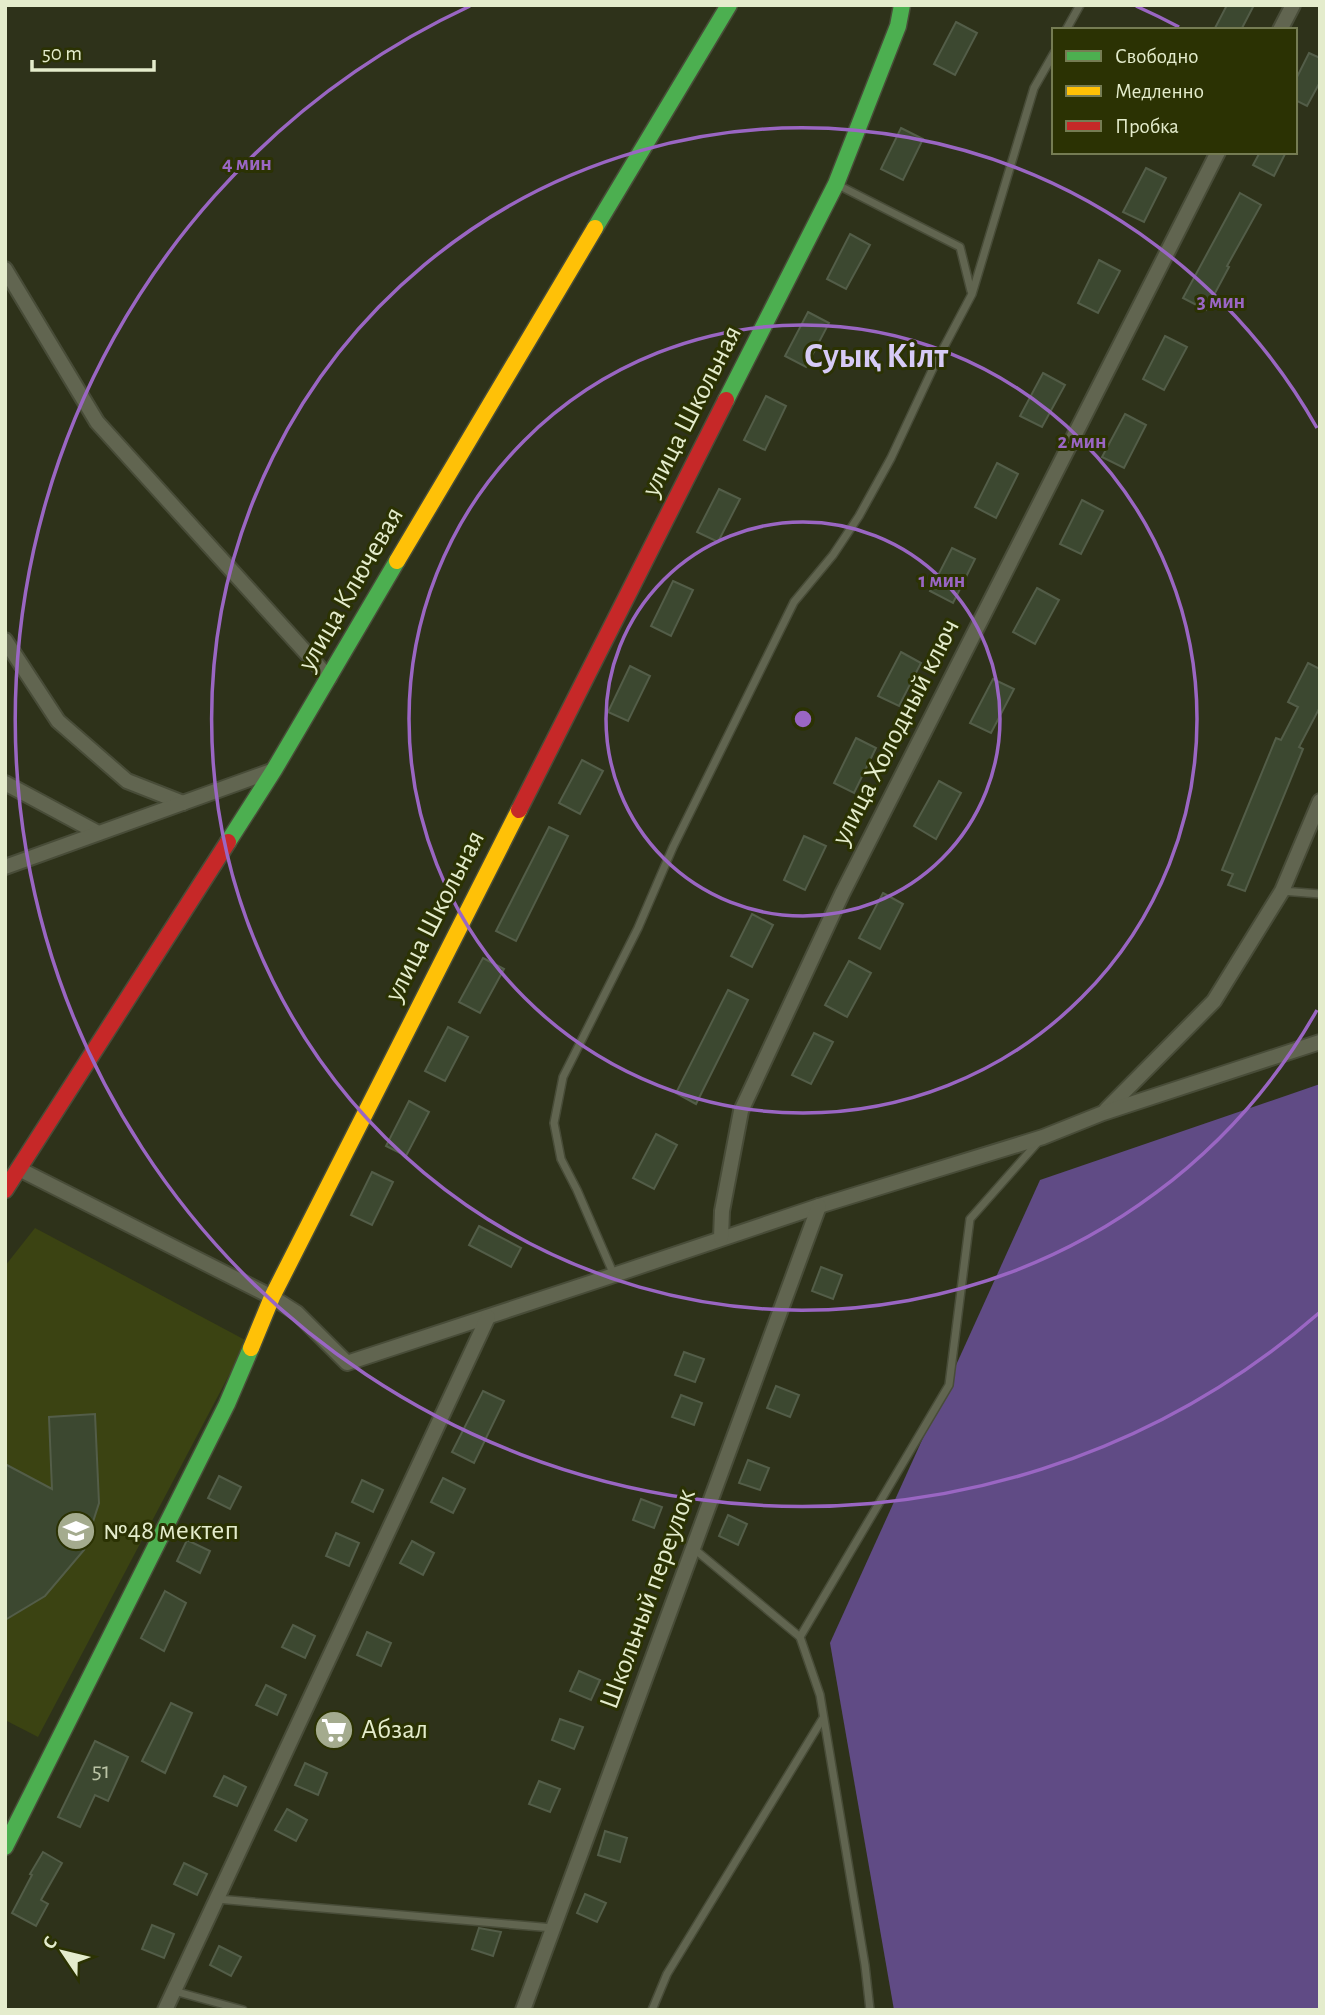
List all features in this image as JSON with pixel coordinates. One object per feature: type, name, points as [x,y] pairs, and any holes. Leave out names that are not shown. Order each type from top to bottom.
[{"type":"street","name":"улица Ключевая","points":[[5,1191],[274,770],[526,342],[729,5]]},
{"type":"street","name":"улица Школьная","points":[[5,1847],[10,1827],[227,1404],[272,1297],[836,184],[898,26],[902,5]]},
{"type":"street","points":[[1281,28],[1293,5]]},
{"type":"street","name":"улица Холодный ключ","points":[[721,1238],[722,1212],[741,1111],[842,894],[1217,154]]},
{"type":"street","points":[[5,269],[97,422],[328,678]]},
{"type":"street","points":[[5,640],[58,721],[127,780],[183,803]]},
{"type":"street","points":[[5,867],[274,770]]},
{"type":"street","points":[[5,783],[98,833]]},
{"type":"street","points":[[1102,1114],[1214,1001],[1282,891],[1320,801]]},
{"type":"street","points":[[19,1169],[272,1297],[297,1313],[347,1363],[819,1206],[1043,1137],[1102,1114],[1320,1042]]},
{"type":"street","name":"Школьный переулок","points":[[523,2010],[819,1206]]},
{"type":"street","points":[[164,2010],[488,1317]]},
{"type":"lane","points":[[1067,28],[1080,5]]},
{"type":"lane","points":[[614,1275],[561,1159],[554,1123],[563,1077],[638,928],[673,847],[788,613],[859,516],[891,458],[935,364],[972,294],[1034,88],[1052,56]]},
{"type":"lane","points":[[836,184],[960,247],[972,294]]},
{"type":"lane","points":[[1282,891],[1320,894]]},
{"type":"lane","points":[[800,1637],[949,1385],[970,1219],[1043,1137]]},
{"type":"lane","points":[[693,1548],[800,1637],[820,1695],[870,2010]]},
{"type":"lane","points":[[652,2010],[667,1974],[824,1717]]},
{"type":"lane","points":[[217,1898],[553,1928]]},
{"type":"lane","points":[[173,1991],[243,2010]]},
{"type":"shaded area","points":[[1320,1084],[1320,2010],[894,2010],[830,1643],[1040,1180]]},
{"type":"shaded area","name":"№48 мектеп","points":[[35,1228],[247,1341],[38,1737],[5,1720],[5,1266]]},
{"type":"building","points":[[1227,5],[1254,5],[1242,28],[1215,28]]},
{"type":"building","points":[[956,22],[977,33],[955,75],[934,64]]},
{"type":"building","points":[[1309,53],[1320,58],[1320,82],[1307,106],[1297,101],[1297,77]]},
{"type":"building","points":[[901,128],[923,139],[903,180],[881,169]]},
{"type":"building","points":[[1259,154],[1285,154],[1274,176],[1253,165]]},
{"type":"building","points":[[1146,168],[1166,178],[1144,222],[1123,212]]},
{"type":"building","points":[[1240,193],[1261,205],[1206,310],[1183,298]]},
{"type":"building","points":[[850,234],[870,245],[846,289],[827,279]]},
{"type":"building","points":[[1099,260],[1120,271],[1098,313],[1078,303]]},
{"type":"building","points":[[808,312],[829,323],[806,367],[785,356]]},
{"type":"building","points":[[1165,336],[1187,347],[1164,390],[1143,379]]},
{"type":"building","points":[[1043,373],[1065,385],[1042,427],[1020,416]]},
{"type":"building","points":[[766,396],[786,406],[765,450],[744,440]]},
{"type":"building","points":[[1125,414],[1146,425],[1124,468],[1102,457]]},
{"type":"building","points":[[997,463],[1018,474],[996,518],[975,507]]},
{"type":"building","points":[[719,489],[740,499],[718,542],[697,532]]},
{"type":"building","points":[[1082,500],[1103,511],[1081,554],[1060,544]]},
{"type":"building","points":[[952,548],[975,559],[953,603],[930,591]]},
{"type":"building","points":[[673,581],[693,590],[671,636],[651,626]]},
{"type":"building","points":[[1037,588],[1059,600],[1035,644],[1013,632]]},
{"type":"building","points":[[901,652],[921,663],[899,706],[878,696]]},
{"type":"building","points":[[1308,663],[1320,669],[1320,707],[1299,747],[1303,749],[1245,891],[1228,885],[1233,874],[1222,870],[1276,738],[1281,740],[1298,707],[1288,702]]},
{"type":"building","points":[[630,666],[650,676],[628,721],[608,712]]},
{"type":"building","points":[[993,679],[1014,689],[991,733],[970,723]]},
{"type":"building","points":[[856,738],[876,748],[854,793],[834,783]]},
{"type":"building","points":[[582,760],[603,771],[580,814],[559,803]]},
{"type":"building","points":[[939,781],[961,793],[936,839],[914,826]]},
{"type":"building","points":[[549,827],[568,836],[516,941],[496,931]]},
{"type":"building","points":[[804,836],[826,846],[805,890],[784,880]]},
{"type":"building","points":[[883,893],[903,904],[880,949],[859,938]]},
{"type":"building","points":[[752,914],[773,925],[752,967],[731,956]]},
{"type":"building","points":[[483,958],[504,969],[480,1013],[459,1002]]},
{"type":"building","points":[[849,961],[871,973],[847,1017],[825,1005]]},
{"type":"building","points":[[728,990],[748,1000],[696,1104],[676,1093]]},
{"type":"building","points":[[448,1027],[468,1037],[445,1081],[425,1071]]},
{"type":"building","points":[[814,1033],[833,1042],[811,1084],[792,1075]]},
{"type":"building","points":[[409,1101],[429,1112],[406,1156],[386,1146]]},
{"type":"building","points":[[656,1134],[677,1145],[654,1189],[633,1178]]},
{"type":"building","points":[[372,1172],[393,1182],[372,1225],[351,1215]]},
{"type":"building","points":[[479,1226],[521,1248],[511,1267],[469,1245]]},
{"type":"building","points":[[821,1267],[842,1275],[833,1299],[812,1291]]},
{"type":"building","points":[[684,1352],[704,1359],[695,1382],[675,1375]]},
{"type":"building","points":[[776,1386],[799,1395],[790,1417],[767,1408]]},
{"type":"building","points":[[483,1391],[504,1401],[474,1463],[452,1452]]},
{"type":"building","points":[[681,1395],[702,1403],[694,1425],[672,1417]]},
{"type":"building","points":[[95,1414],[99,1503],[84,1550],[45,1596],[5,1620],[5,1464],[52,1489],[49,1417]]},
{"type":"building","points":[[748,1460],[769,1468],[760,1490],[739,1483]]},
{"type":"building","points":[[219,1476],[241,1487],[230,1509],[208,1498]]},
{"type":"building","points":[[443,1478],[465,1489],[453,1513],[431,1502]]},
{"type":"building","points":[[362,1480],[383,1490],[373,1512],[352,1502]]},
{"type":"building","points":[[641,1499],[662,1507],[654,1528],[633,1520]]},
{"type":"building","points":[[728,1515],[747,1524],[738,1545],[719,1536]]},
{"type":"building","points":[[336,1533],[359,1543],[349,1566],[326,1556]]},
{"type":"building","points":[[187,1540],[210,1551],[200,1573],[177,1561]]},
{"type":"building","points":[[412,1541],[434,1553],[423,1575],[400,1563]]},
{"type":"building","points":[[165,1591],[186,1603],[164,1651],[141,1638]]},
{"type":"building","points":[[293,1625],[315,1636],[305,1658],[282,1647]]},
{"type":"building","points":[[367,1632],[391,1643],[381,1666],[357,1655]]},
{"type":"building","points":[[579,1671],[600,1680],[591,1700],[570,1691]]},
{"type":"building","points":[[266,1685],[286,1695],[277,1715],[256,1705]]},
{"type":"building","points":[[171,1703],[192,1713],[165,1773],[142,1761]]},
{"type":"building","name":"Абзал","points":[[329,1713],[350,1725],[339,1746],[317,1734]]},
{"type":"building","points":[[560,1719],[583,1727],[574,1749],[552,1740]]},
{"type":"building","points":[[95,1741],[128,1757],[108,1801],[95,1795],[80,1827],[58,1817]]},
{"type":"building","points":[[305,1763],[327,1773],[318,1795],[295,1785]]},
{"type":"building","points":[[224,1776],[246,1787],[237,1806],[214,1796]]},
{"type":"building","points":[[539,1781],[560,1789],[550,1812],[529,1804]]},
{"type":"building","points":[[287,1809],[307,1820],[296,1841],[275,1830]]},
{"type":"building","points":[[605,1831],[627,1838],[620,1862],[598,1855]]},
{"type":"building","points":[[43,1852],[62,1863],[41,1900],[48,1904],[36,1926],[12,1913]]},
{"type":"building","points":[[184,1863],[207,1874],[197,1895],[174,1884]]},
{"type":"building","points":[[585,1894],[606,1903],[597,1922],[577,1913]]},
{"type":"building","points":[[152,1925],[174,1934],[164,1958],[142,1949]]},
{"type":"building","points":[[479,1928],[501,1932],[493,1956],[472,1949]]},
{"type":"building","points":[[219,1946],[241,1957],[231,1976],[210,1965]]},
{"type":"traffic: fast","points":[[595,228],[729,5]]},
{"type":"traffic: fast","points":[[726,400],[836,184],[898,26],[902,5]]},
{"type":"traffic: fast","points":[[228,842],[274,770],[397,561]]},
{"type":"traffic: fast","points":[[5,1847],[227,1404],[251,1348]]},
{"type":"traffic: slow","points":[[397,561],[595,228]]},
{"type":"traffic: slow","points":[[251,1348],[272,1297],[519,810]]},
{"type":"traffic: jam","points":[[519,810],[726,400]]},
{"type":"traffic: jam","points":[[5,1190],[228,842]]},
{"type":"place","name":"№48 мектеп","points":[[76,1531]]},
{"type":"place","name":"Абзал","points":[[334,1730]]},
{"type":"district","name":"Суық Кілт","points":[[876,356]]}]
